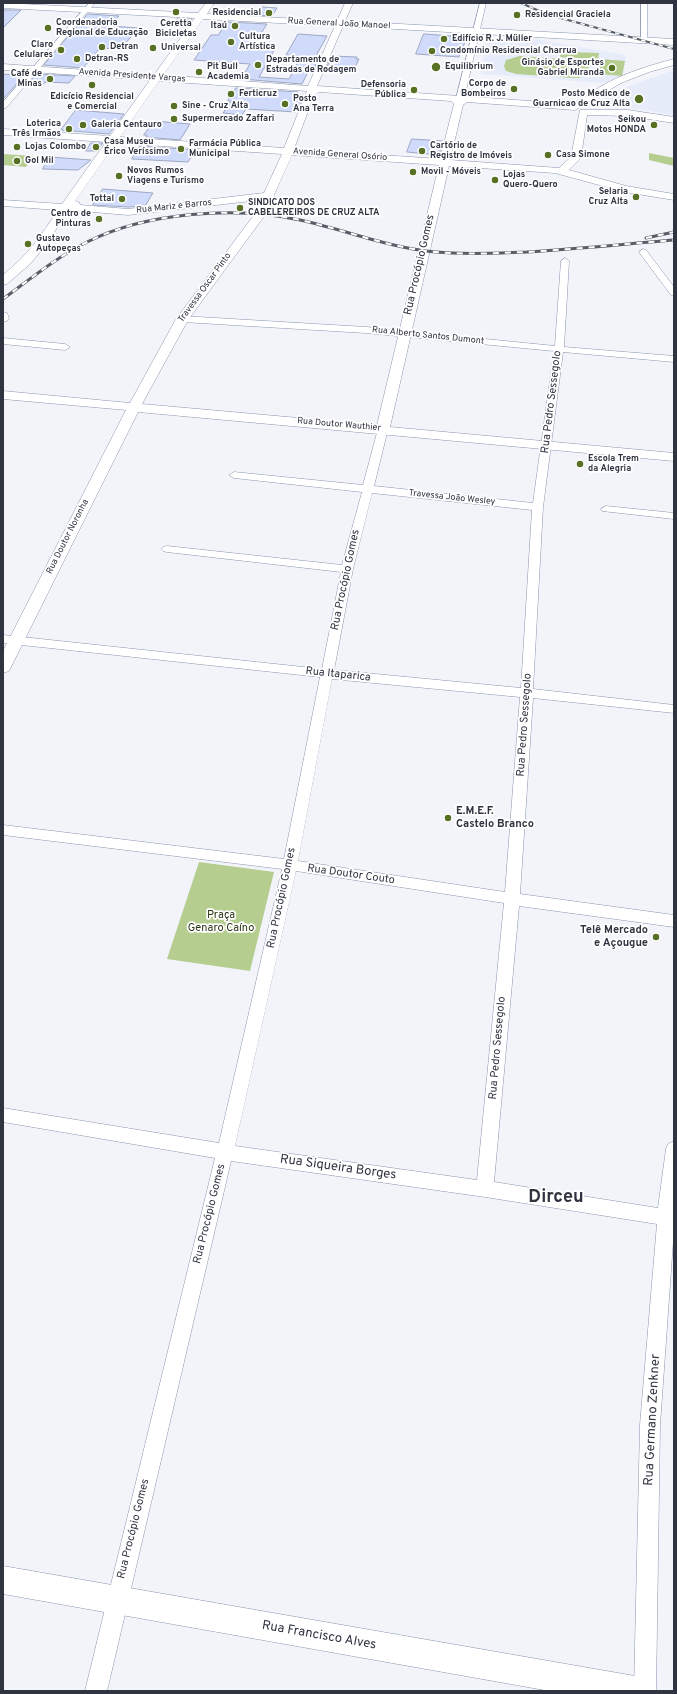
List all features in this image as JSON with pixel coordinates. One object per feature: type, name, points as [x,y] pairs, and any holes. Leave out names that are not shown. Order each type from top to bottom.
[{"type":"main road","points":[[162,82],[180,64],[206,17],[210,3]]},
{"type":"main road","points":[[3,281],[47,243],[65,207],[123,139],[206,17],[221,3]]},
{"type":"main road","name":"Travessa Oscar Pinto","points":[[134,407],[182,319],[260,215],[289,150],[311,91],[349,3]]},
{"type":"main road","name":"Rua General João Manoel","points":[[3,6],[89,6],[206,17],[674,42]]},
{"type":"main road","points":[[564,166],[578,109],[601,90],[640,71],[674,62]]},
{"type":"main road","name":"Avenida Presidente Vargas","points":[[3,67],[32,71],[162,82],[578,109],[628,113],[674,120]]},
{"type":"main road","points":[[620,81],[674,68]]},
{"type":"main road","name":"Avenida Presidente Vargas","points":[[3,72],[32,71]]},
{"type":"main road","name":"Rua Procópio Gomes","points":[[383,429],[444,160],[459,101]]},
{"type":"main road","name":"Avenida General Osório","points":[[3,128],[123,139]]},
{"type":"main road","name":"Avenida General Osório","points":[[3,132],[444,160],[564,166],[625,189],[669,194]]},
{"type":"main road","points":[[564,166],[568,142]]},
{"type":"main road","points":[[72,219],[87,196]]},
{"type":"main road","name":"Rua Mariz e Barros","points":[[3,203],[65,207],[65,209],[70,211],[79,208],[128,212],[269,196]]},
{"type":"main road","name":"Rua Doutor Wauthier","points":[[3,395],[674,457]]},
{"type":"main road","name":"Rua Doutor Noronha","points":[[3,667],[9,640],[134,407]]},
{"type":"main road","name":"Rua Francisco Alves","points":[[3,1580],[635,1691]]},
{"type":"street","name":"Rua Procópio Gomes","points":[[459,101],[483,3]]},
{"type":"street","points":[[644,3],[644,40]]},
{"type":"street","points":[[3,106],[89,6]]},
{"type":"street","points":[[643,252],[673,291]]},
{"type":"street","name":"Rua Pedro Sessegolo","points":[[485,1190],[512,899],[527,693],[538,507],[559,349],[565,261]]},
{"type":"street","name":"Rua Alberto Santos Dumont","points":[[182,319],[366,330],[404,335],[674,359]]},
{"type":"street","points":[[3,341],[65,347]]},
{"type":"street","name":"Rua Procópio Gomes","points":[[96,1691],[225,1152],[290,866],[347,569],[383,429]]},
{"type":"street","name":"Travessa João Wesley","points":[[234,475],[538,507]]},
{"type":"street","points":[[606,509],[674,516]]},
{"type":"street","points":[[167,549],[347,569]]},
{"type":"street","name":"Rua Itaparica","points":[[9,640],[327,674],[527,693],[674,710]]},
{"type":"street","name":"Rua Doutor Couto","points":[[3,830],[290,866],[674,921]]},
{"type":"street","name":"Rua Siqueira Borges","points":[[3,1115],[225,1152],[670,1219]]},
{"type":"street","name":"Rua Germano Zenkner","points":[[645,1691],[650,1425],[670,1219],[674,1149]]},
{"type":"shaded area","points":[[505,38],[534,39],[626,55],[623,77],[602,83],[481,74],[486,44]]},
{"type":"shaded area","name":"Posto Medico de Guarnicao de Cruz Alta","points":[[674,70],[674,116],[646,110],[595,106],[612,92]]},
{"type":"green space","points":[[563,46],[570,47],[569,52],[599,53],[598,59],[560,57],[561,51],[568,51],[562,50]]},
{"type":"green space","points":[[520,56],[585,62],[589,66],[588,73],[579,78],[573,78],[516,74],[506,71],[504,66],[506,60]]},
{"type":"green space","name":"Ginásio de Esportes Gabriel Miranda","points":[[601,59],[625,61],[622,76],[598,74]]},
{"type":"green space","points":[[649,153],[674,158],[674,166],[649,160]]},
{"type":"green space","name":"Gol Mil","points":[[3,154],[34,156],[26,167],[3,165]]},
{"type":"green space","name":"Praça Genaro Caíno","points":[[199,862],[274,872],[250,971],[167,959]]},
{"type":"building","name":"Residencial","points":[[262,7],[277,8],[272,16],[257,15]]},
{"type":"building","points":[[3,10],[21,10],[3,28]]},
{"type":"building","points":[[88,14],[119,16],[110,26],[138,28],[121,49],[100,48],[83,68],[44,65]]},
{"type":"building","points":[[177,19],[192,19],[187,27],[172,26]]},
{"type":"building","points":[[227,22],[267,24],[253,46],[276,47],[259,77],[289,79],[301,56],[286,55],[298,34],[327,36],[317,54],[320,55],[314,69],[310,68],[302,84],[241,79],[250,64],[194,60],[211,35],[218,35]]},
{"type":"building","points":[[424,34],[467,37],[459,57],[416,54]]},
{"type":"building","points":[[332,56],[357,57],[356,59],[359,59],[353,71],[326,70]]},
{"type":"building","points":[[3,74],[24,76],[3,99]]},
{"type":"building","points":[[37,74],[75,76],[69,83],[29,83]]},
{"type":"building","points":[[236,88],[298,92],[297,95],[304,95],[296,112],[246,109],[242,115],[223,113],[231,101],[228,101]]},
{"type":"building","name":"Galeria Centauro","points":[[76,110],[124,114],[109,134],[61,130]]},
{"type":"building","points":[[154,121],[190,124],[180,140],[146,137],[147,135],[144,135]]},
{"type":"building","points":[[412,139],[443,141],[439,155],[407,152]]},
{"type":"building","name":"Casa Museu Érico Veríssimo","points":[[91,143],[103,143],[97,151],[86,151]]},
{"type":"building","points":[[140,146],[196,150],[188,162],[132,159]]},
{"type":"building","points":[[50,157],[91,160],[78,170],[43,169]]},
{"type":"building","name":"Tottal","points":[[103,189],[153,193],[145,206],[128,207],[93,205]]},
{"type":"railway","points":[[521,3],[546,14],[674,49]]},
{"type":"railway","points":[[3,299],[54,261],[87,242],[136,224],[192,214],[248,213],[275,216],[317,224],[401,247],[447,253],[482,254],[527,252],[674,240]]},
{"type":"railway","points":[[646,238],[674,232]]},
{"type":"place","name":"Ceretta Bicicletas","points":[[176,12]]},
{"type":"place","name":"Residencial","points":[[269,13]]},
{"type":"place","name":"Residencial Graciela","points":[[517,15]]},
{"type":"place","name":"Itaú","points":[[235,26]]},
{"type":"place","name":"Coordenadoria Regional de Educação","points":[[48,28]]},
{"type":"place","name":"Edifício R. J. Müller","points":[[444,39]]},
{"type":"place","name":"Cultura Artística","points":[[231,42]]},
{"type":"place","name":"Detran","points":[[102,47]]},
{"type":"place","name":"Universal","points":[[153,48]]},
{"type":"place","name":"Claro Celulares","points":[[61,50]]},
{"type":"place","name":"Condomínio Residencial Charrua","points":[[432,51]]},
{"type":"place","name":"Detran-RS","points":[[77,59]]},
{"type":"place","name":"Departamento de Estradas de Rodagem","points":[[258,65]]},
{"type":"place","name":"Equilibrium","points":[[436,67]]},
{"type":"place","name":"Ginásio de Esportes Gabriel Miranda","points":[[612,68]]},
{"type":"place","name":"Pit Bull Academia","points":[[199,72]]},
{"type":"place","name":"Café de Minas","points":[[50,79]]},
{"type":"place","name":"Edicício Residencial e Comercial","points":[[92,85]]},
{"type":"place","name":"Corpo de Bombeiros","points":[[514,89]]},
{"type":"place","name":"Defensoria Pública","points":[[414,90]]},
{"type":"place","name":"Ferticruz","points":[[231,94]]},
{"type":"place","name":"Posto Medico de Guarnicao de Cruz Alta","points":[[639,99]]},
{"type":"place","name":"Posto Ana Terra","points":[[285,104]]},
{"type":"place","name":"Sine - Cruz Alta","points":[[174,106]]},
{"type":"place","name":"Supermercado Zaffari","points":[[174,119]]},
{"type":"place","name":"Galeria Centauro","points":[[83,125]]},
{"type":"place","name":"Seikou Motos HONDA","points":[[654,125]]},
{"type":"place","name":"Loterica Três Irmãos","points":[[69,129]]},
{"type":"place","name":"Lojas Colombo","points":[[17,147]]},
{"type":"place","name":"Casa Museu Érico Veríssimo","points":[[96,147]]},
{"type":"place","name":"Farmácia Pública Municipal","points":[[181,149]]},
{"type":"place","name":"Cartório de Registro de Imóveis","points":[[422,151]]},
{"type":"place","name":"Casa Simone","points":[[548,155]]},
{"type":"place","name":"Gol Mil","points":[[17,161]]},
{"type":"place","name":"Movil - Móveis","points":[[413,172]]},
{"type":"place","name":"Novos Rumos Viagens e Turismo","points":[[119,176]]},
{"type":"place","name":"Lojas Quero-Quero","points":[[495,180]]},
{"type":"place","name":"Selaria Cruz Alta","points":[[636,197]]},
{"type":"place","name":"Tottal","points":[[122,199]]},
{"type":"place","name":"SINDICATO DOS CABELEREIROS DE CRUZ ALTA","points":[[240,208]]},
{"type":"place","name":"Centro de Pinturas","points":[[99,219]]},
{"type":"place","name":"Gustavo Autopeças","points":[[28,244]]},
{"type":"place","name":"Escola Trem da Alegria","points":[[580,464]]},
{"type":"place","name":"E.M.E.F. Castelo Branco","points":[[448,818]]},
{"type":"place","name":"Telê Mercado e Açougue","points":[[656,937]]},
{"type":"district","name":"Dirceu","points":[[556,1198]]}]
